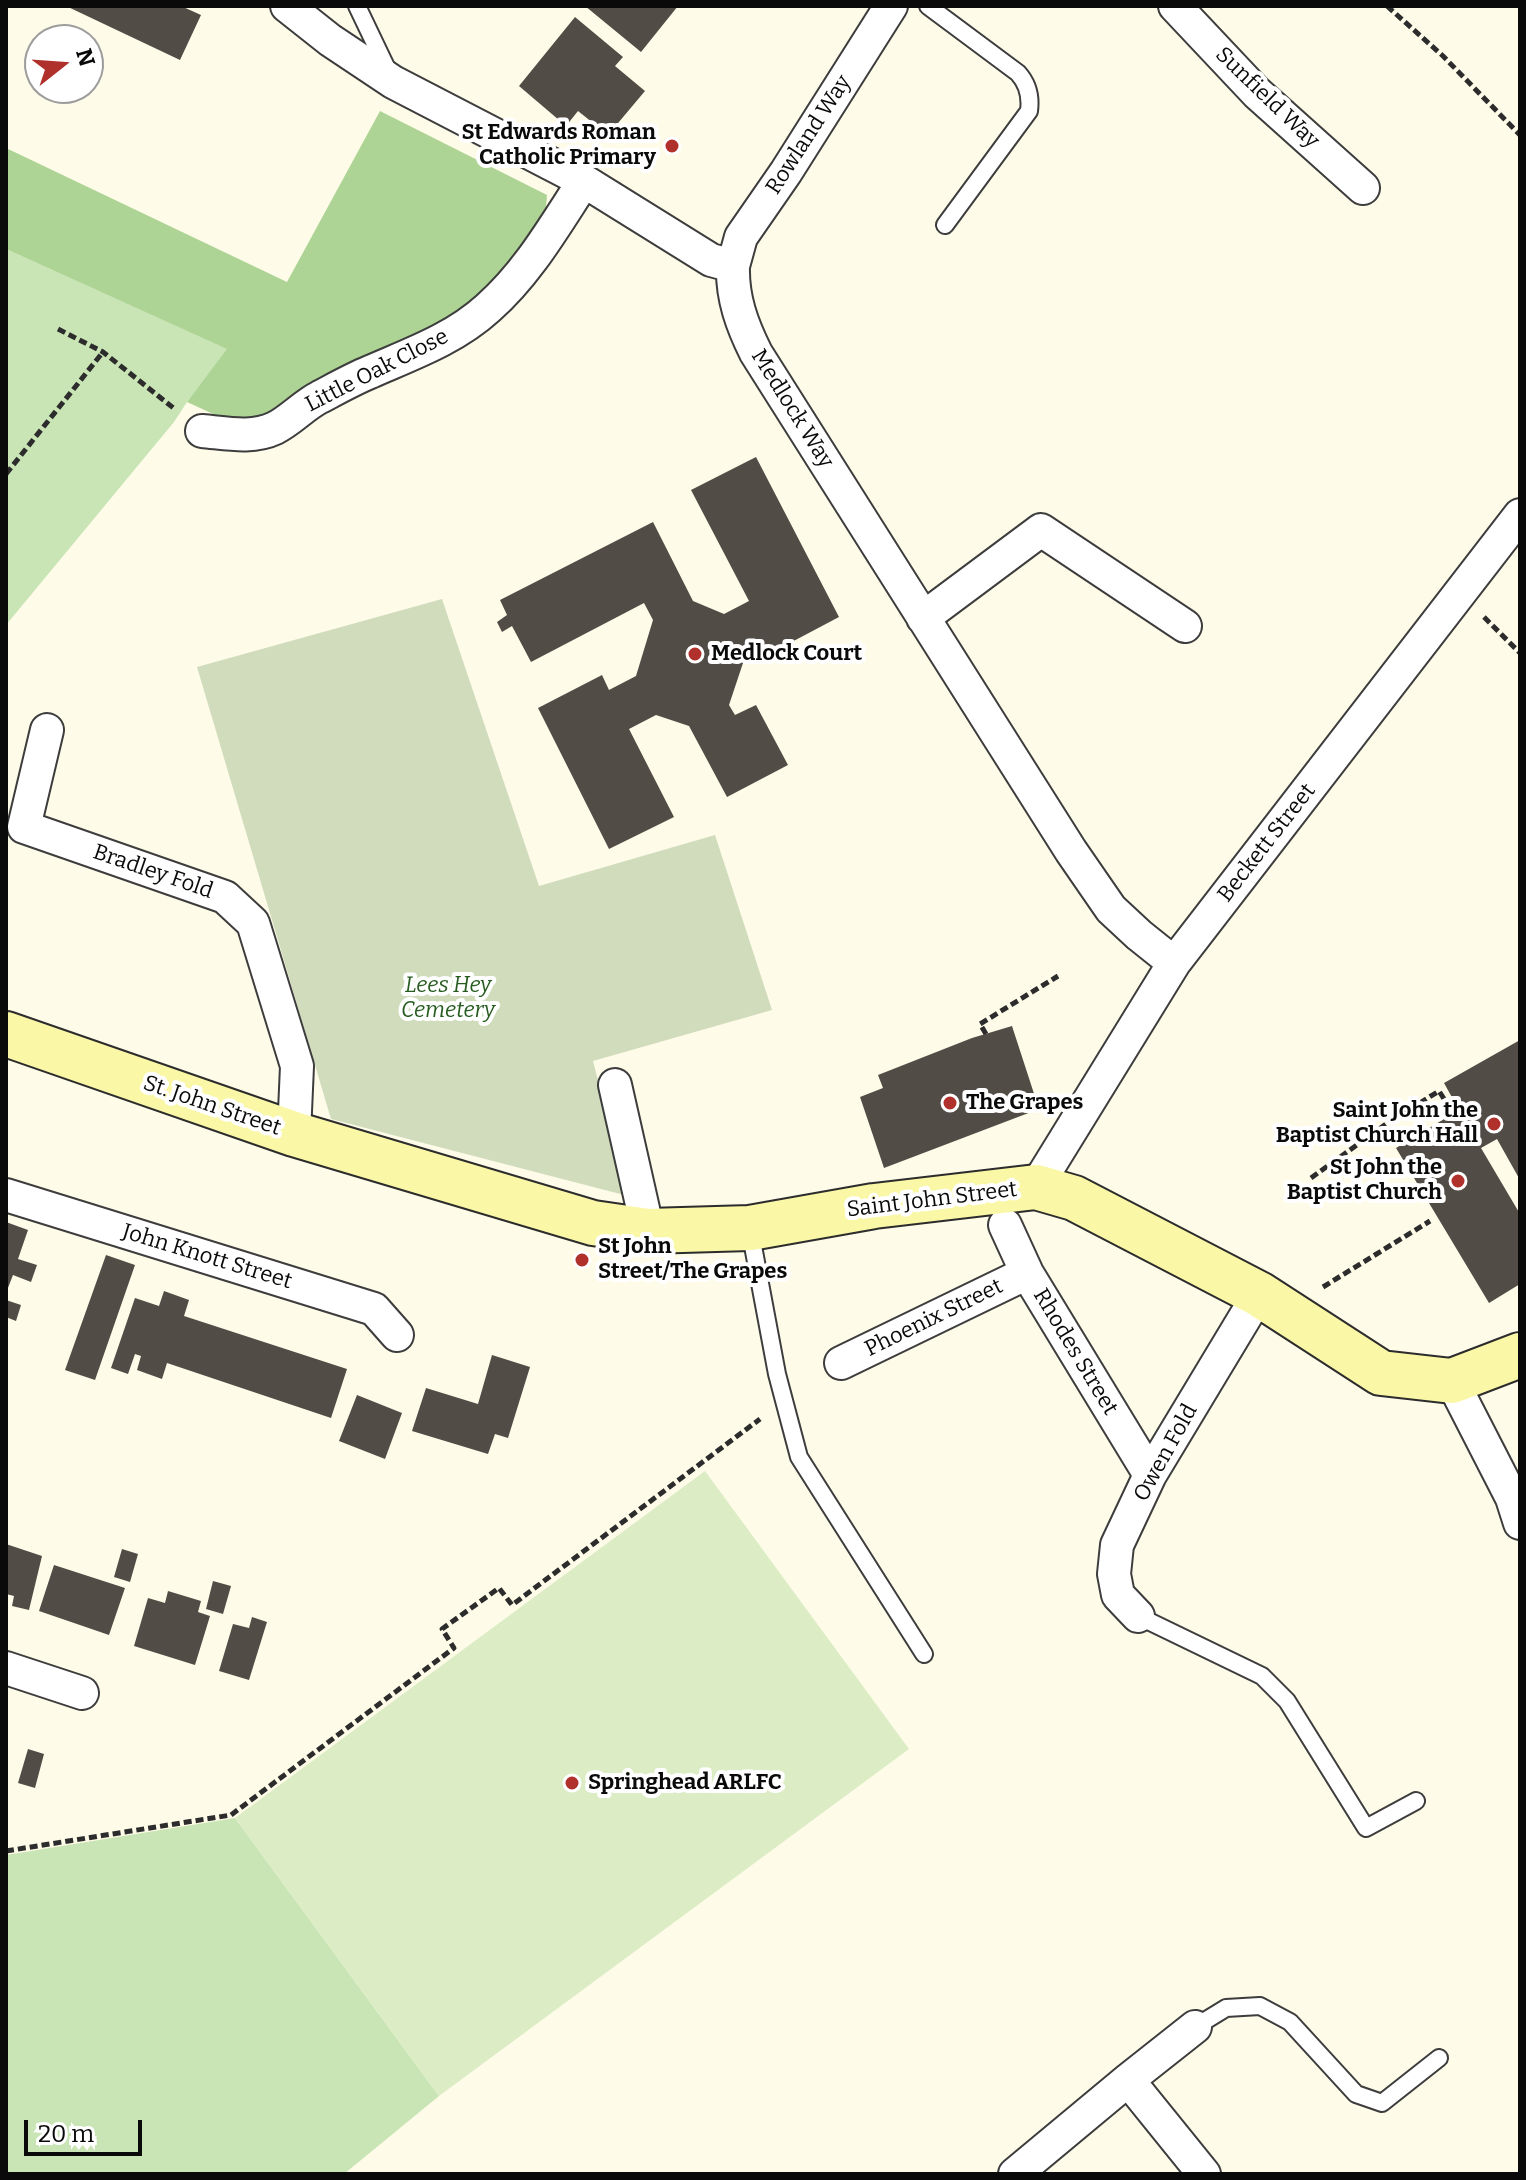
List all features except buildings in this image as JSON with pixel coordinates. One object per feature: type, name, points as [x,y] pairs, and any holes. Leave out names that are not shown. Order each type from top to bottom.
[{"type":"street","points":[[287,6],[330,40],[393,82],[584,181],[711,260],[733,266]]},
{"type":"street","name":"Rowland Way","points":[[733,266],[741,237],[891,6]]},
{"type":"street","name":"Sunfield Way","points":[[1175,6],[1257,93],[1363,188]]},
{"type":"street","name":"Little Oak Close","points":[[202,431],[249,435],[275,428],[312,401],[450,335],[486,311],[511,287],[584,181]]},
{"type":"street","name":"Medlock Way","points":[[733,266],[732,288],[739,316],[756,353],[923,618],[1111,909],[1174,963]]},
{"type":"street","name":"Beckett Street","points":[[1036,1187],[1174,963],[1520,515]]},
{"type":"street","points":[[923,618],[1041,530],[1185,626]]},
{"type":"street","name":"Bradley Fold","points":[[47,730],[24,827],[225,897],[253,923],[297,1066],[294,1134]]},
{"type":"street","name":"St. John Street","points":[[6,1035],[294,1134],[421,1172]]},
{"type":"street","points":[[615,1085],[648,1231]]},
{"type":"street","name":"Saint John Street","points":[[421,1172],[593,1223],[648,1231],[750,1228],[874,1206],[1036,1187],[1074,1198],[1259,1294],[1381,1373],[1452,1381]]},
{"type":"street","name":"John Knott Street","points":[[6,1195],[374,1309],[397,1335]]},
{"type":"street","name":"Rhodes Street","points":[[1005,1225],[1027,1273],[1150,1475]]},
{"type":"street","name":"Phoenix Street","points":[[841,1363],[1027,1273]]},
{"type":"street","name":"Owen Fold","points":[[1138,1616],[1118,1595],[1114,1574],[1117,1545],[1150,1475],[1259,1294]]},
{"type":"street","points":[[1520,1355],[1452,1381],[1512,1498],[1520,1523]]},
{"type":"street","points":[[6,1668],[82,1693]]},
{"type":"street","points":[[1015,2174],[1195,2027]]},
{"type":"street","points":[[1128,2080],[1204,2174]]},
{"type":"lane","points":[[357,6],[393,82]]},
{"type":"lane","points":[[928,6],[1018,73],[1030,94],[1029,111],[945,225]]},
{"type":"lane","points":[[750,1228],[777,1374],[799,1457],[924,1654]]},
{"type":"lane","points":[[1138,1616],[1262,1676],[1287,1701],[1366,1828],[1416,1801]]},
{"type":"lane","points":[[1195,2027],[1226,2008],[1260,2006],[1290,2022],[1356,2094],[1382,2103],[1439,2058]]},
{"type":"path","points":[[1387,6],[1443,56],[1520,135]]},
{"type":"path","points":[[58,329],[103,352],[202,431]]},
{"type":"path","points":[[6,474],[103,352]]},
{"type":"path","points":[[1461,593],[1520,653]]},
{"type":"path","points":[[986,1034],[980,1024],[1058,976]]},
{"type":"path","points":[[1311,1178],[1386,1124],[1439,1091],[1453,1113]]},
{"type":"path","points":[[1295,1317],[1324,1286],[1430,1221]]},
{"type":"path","points":[[6,1851],[231,1815],[454,1648],[442,1629],[499,1588],[512,1605],[784,1401]]},
{"type":"green space","points":[[380,111],[547,195],[545,218],[496,286],[466,308],[380,353],[310,384],[294,403],[261,422],[235,424],[187,402],[227,349],[6,249],[6,148],[287,282]]},
{"type":"green space","points":[[6,249],[228,349],[174,422],[6,625]]},
{"type":"green space","name":"Lees Hey Cemetery","points":[[442,599],[539,886],[715,835],[772,1010],[593,1061],[628,1196],[331,1119],[197,667]]},
{"type":"green space","name":"Springhead ARLFC","points":[[705,1471],[909,1749],[439,2096],[235,1818]]},
{"type":"green space","points":[[235,1818],[439,2096],[344,2174],[6,2174],[6,1855]]},
{"type":"place","name":"St Edwards Roman Catholic Primary","points":[[672,146]]},
{"type":"place","name":"Medlock Court","points":[[695,654]]},
{"type":"place","name":"The Grapes","points":[[950,1103]]},
{"type":"place","name":"Saint John the Baptist Church Hall","points":[[1494,1124]]},
{"type":"place","name":"St John the Baptist Church","points":[[1458,1181]]},
{"type":"place","name":"St John Street/The Grapes","points":[[582,1260]]},
{"type":"place","name":"Springhead ARLFC","points":[[572,1783]]}]
